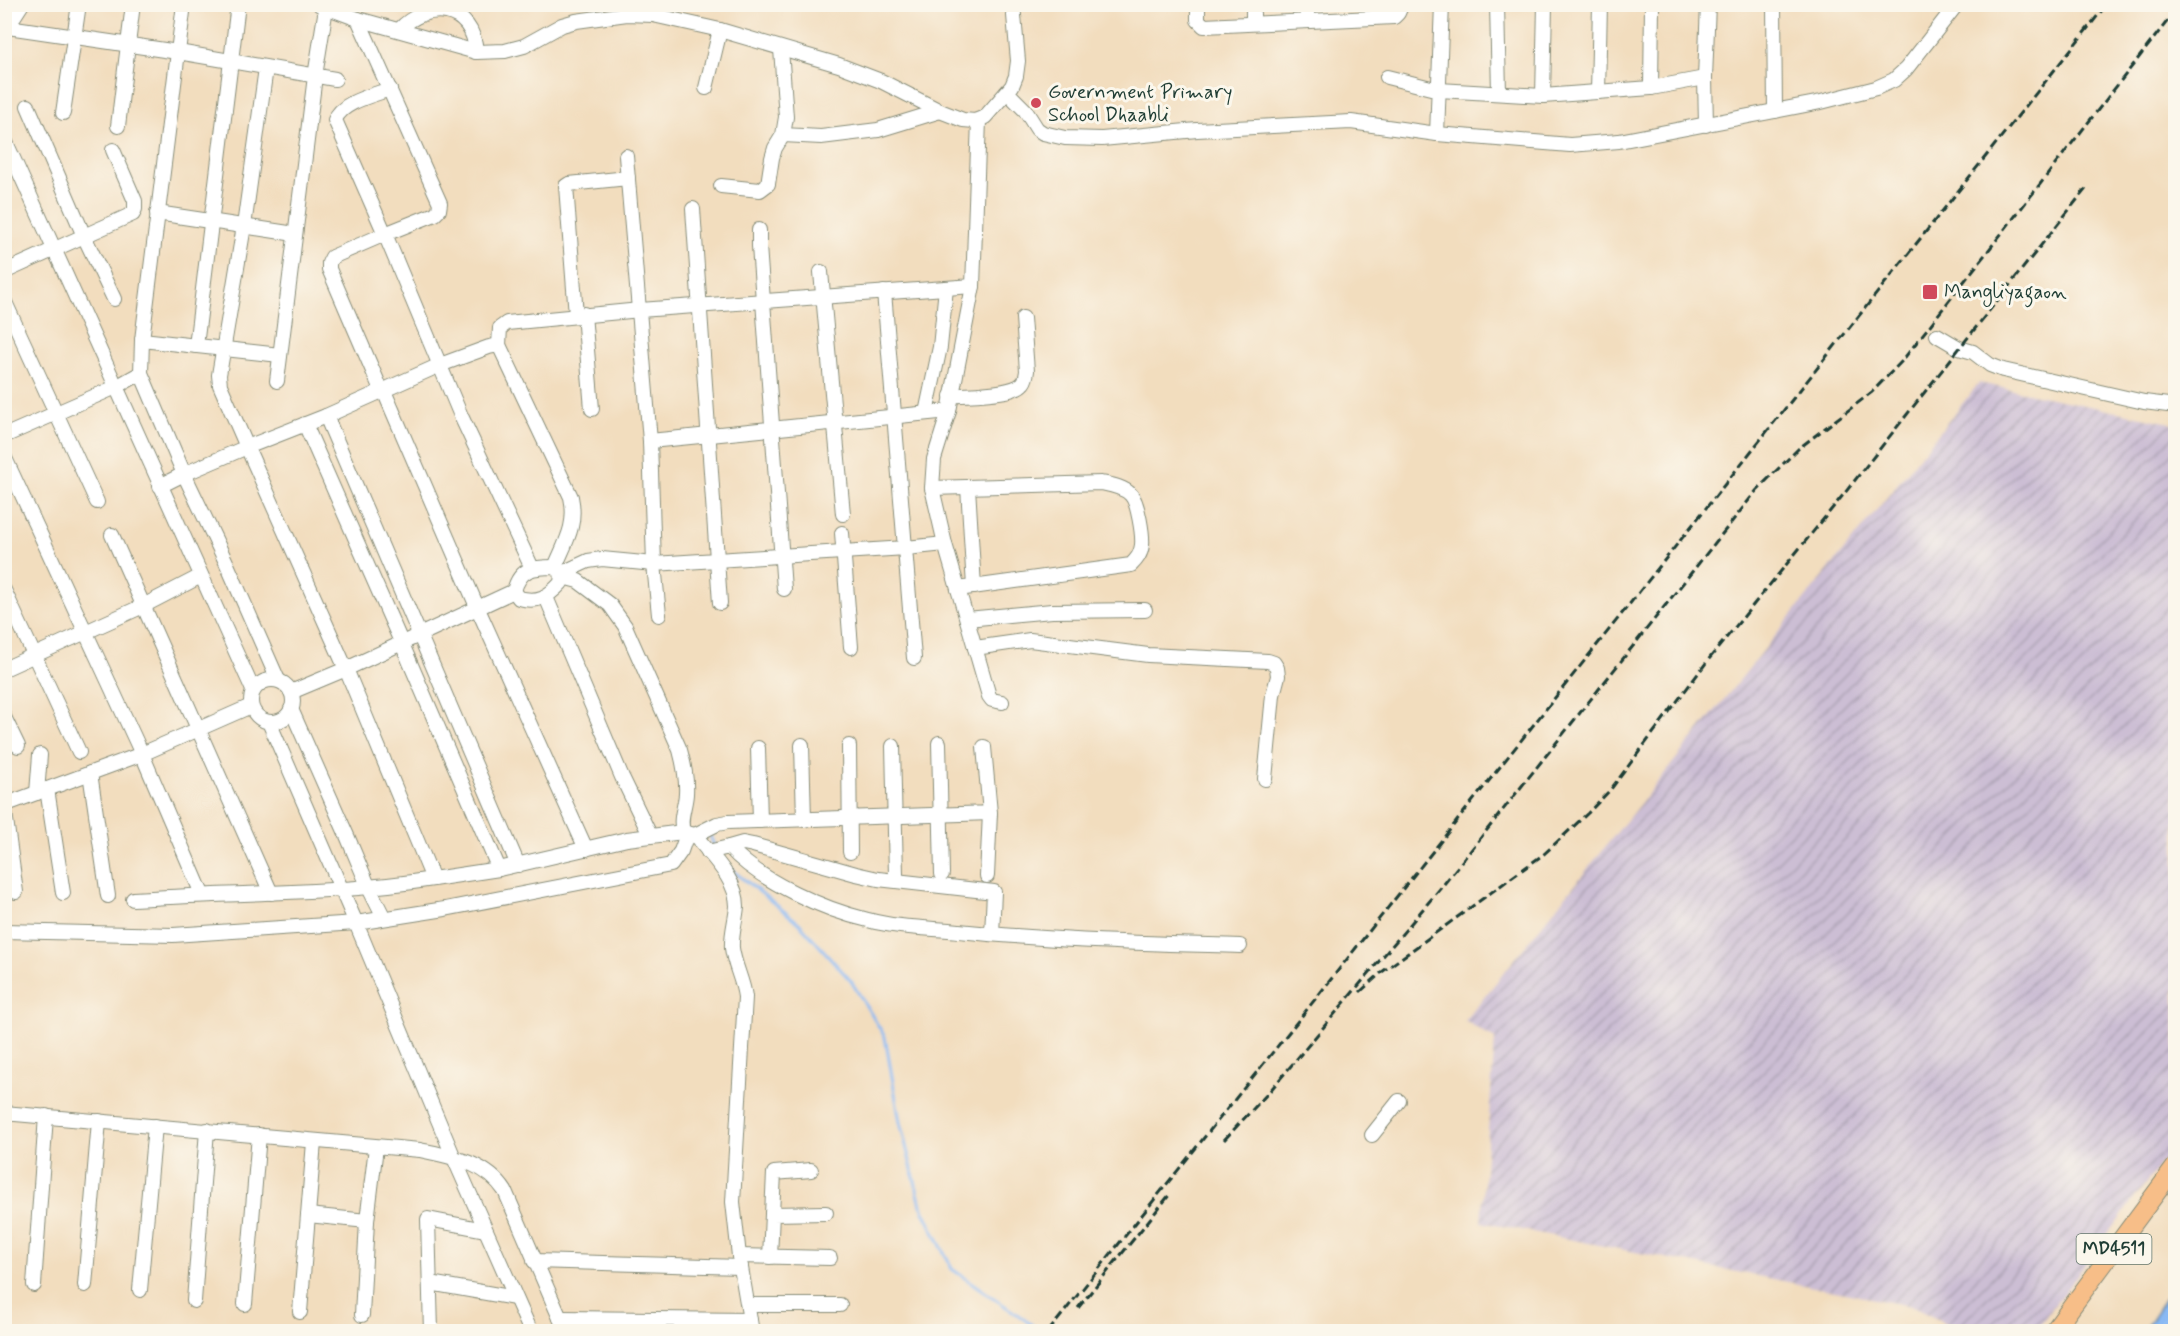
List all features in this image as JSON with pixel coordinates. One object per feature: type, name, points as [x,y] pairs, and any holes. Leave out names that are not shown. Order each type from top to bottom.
[{"type":"main road","name":"MD4511","points":[[2053,1332],[2175,1166]]},
{"type":"main road","name":"MD4511","points":[[2063,1332],[2090,1292],[2175,1179]]},
{"type":"street","points":[[22,4],[6,30],[75,37],[178,52],[335,79]]},
{"type":"street","points":[[63,113],[79,4]]},
{"type":"street","points":[[118,126],[133,4]]},
{"type":"street","points":[[184,4],[142,340],[141,373],[278,681]]},
{"type":"street","points":[[196,346],[238,4]]},
{"type":"street","points":[[277,381],[322,6],[358,19],[476,52],[505,51],[524,46],[561,25],[576,21],[627,14],[653,15],[720,30],[839,65],[881,81],[963,120],[980,120],[1012,86],[1018,67],[1013,4]]},
{"type":"street","points":[[1198,4],[1198,20],[1203,26],[1307,21],[1356,11],[1394,16],[1402,4]]},
{"type":"street","points":[[1253,4],[1253,23]]},
{"type":"street","points":[[1307,4],[1307,21]]},
{"type":"street","points":[[1437,134],[1442,4]]},
{"type":"street","points":[[1497,4],[1499,93]]},
{"type":"street","points":[[1543,96],[1545,4]]},
{"type":"street","points":[[1598,92],[1600,4]]},
{"type":"street","points":[[1651,88],[1652,4]]},
{"type":"street","points":[[1706,124],[1708,4]]},
{"type":"street","points":[[1774,4],[1775,111]]},
{"type":"street","points":[[1007,92],[1025,110],[1037,129],[1043,133],[1065,138],[1102,139],[1197,130],[1351,122],[1437,134],[1570,145],[1619,141],[1775,111],[1865,91],[1894,80],[1906,69],[1955,5]]},
{"type":"street","points":[[399,30],[407,19],[418,11],[446,6],[459,14],[469,25],[475,38],[476,52]]},
{"type":"street","points":[[358,19],[440,203],[439,210],[435,214],[332,257],[329,269],[586,849]]},
{"type":"street","points":[[706,88],[720,30]]},
{"type":"street","points":[[721,186],[760,190],[768,184],[775,148],[783,135],[786,117],[781,49]]},
{"type":"street","points":[[266,68],[244,226],[219,375],[220,385],[346,669],[433,879]]},
{"type":"street","points":[[1387,77],[1439,90],[1543,96],[1651,88],[1705,78]]},
{"type":"street","points":[[390,89],[347,106],[337,113],[335,120],[492,484],[532,568]]},
{"type":"street","points":[[28,106],[114,299]]},
{"type":"street","points":[[783,135],[821,137],[878,130],[940,111]]},
{"type":"street","points":[[980,120],[974,286],[949,411],[934,459],[932,488],[945,544],[989,696],[992,700],[1002,702]]},
{"type":"street","points":[[4,138],[253,690],[251,706],[258,717],[269,722],[282,719],[291,710]]},
{"type":"street","points":[[4,272],[133,214],[135,201],[113,150]]},
{"type":"street","points":[[626,156],[650,441],[654,564],[659,615]]},
{"type":"street","points":[[592,409],[566,186],[628,178]]},
{"type":"street","points":[[693,209],[720,603]]},
{"type":"street","points":[[157,213],[295,234]]},
{"type":"street","points":[[759,230],[771,430],[784,589]]},
{"type":"street","points":[[821,273],[843,514]]},
{"type":"street","points":[[160,486],[440,365],[489,347],[500,338],[507,323],[640,310],[974,286]]},
{"type":"street","points":[[926,414],[940,347],[946,288]]},
{"type":"street","points":[[884,292],[914,658]]},
{"type":"street","points":[[4,300],[97,502]]},
{"type":"street","points":[[951,396],[1011,390],[1022,385],[1026,380],[1027,371],[1023,318]]},
{"type":"street","points":[[1936,335],[1959,348],[1973,352],[1990,365],[2003,370],[2133,400],[2175,406]]},
{"type":"street","points":[[500,338],[571,497],[574,512],[560,572],[561,584],[546,597],[530,601],[519,598],[514,591]]},
{"type":"street","points":[[142,340],[280,355]]},
{"type":"street","points":[[4,436],[116,387],[141,373]]},
{"type":"street","points":[[650,441],[949,411]]},
{"type":"street","points":[[326,416],[519,865]]},
{"type":"street","points":[[305,424],[499,869]]},
{"type":"street","points":[[4,456],[142,754],[202,894]]},
{"type":"street","points":[[932,488],[1101,483],[1118,487],[1131,494],[1136,502],[1142,544],[1139,557],[1131,565],[958,589]]},
{"type":"street","points":[[968,487],[974,587]]},
{"type":"street","points":[[842,533],[851,647]]},
{"type":"street","points":[[112,535],[271,892]]},
{"type":"street","points":[[560,572],[602,560],[654,564],[945,544]]},
{"type":"street","points":[[291,692],[402,644],[514,591],[517,579],[532,568],[560,572],[578,581],[610,605],[625,626],[680,750],[686,771],[686,795],[680,821],[703,830],[721,849],[765,876],[820,904],[869,921],[992,934],[1109,942],[1240,946]]},
{"type":"street","points":[[4,669],[86,633],[201,576]]},
{"type":"street","points":[[4,590],[79,752]]},
{"type":"street","points":[[546,597],[622,777],[650,835]]},
{"type":"street","points":[[967,620],[1052,611],[1145,610]]},
{"type":"street","points":[[975,648],[1030,640],[1148,655],[1274,663],[1278,676],[1273,695],[1265,779]]},
{"type":"street","points":[[253,690],[264,681],[278,681],[284,683],[291,692],[293,698],[291,710],[384,918]]},
{"type":"street","points":[[16,892],[4,805],[142,754],[251,706]]},
{"type":"street","points":[[4,717],[18,746]]},
{"type":"street","points":[[269,722],[342,889],[454,1158],[531,1332]]},
{"type":"street","points":[[939,743],[942,874]]},
{"type":"street","points":[[802,745],[804,820]]},
{"type":"street","points":[[849,746],[850,852]]},
{"type":"street","points":[[892,746],[896,875]]},
{"type":"street","points":[[984,747],[990,813],[987,876]]},
{"type":"street","points":[[758,748],[760,821]]},
{"type":"street","points":[[40,755],[42,791],[63,893]]},
{"type":"street","points":[[90,773],[108,896]]},
{"type":"street","points":[[133,899],[369,888],[499,869],[650,835],[760,821],[990,813]]},
{"type":"street","points":[[560,1318],[751,1326],[735,1224],[734,1180],[745,998],[743,982],[732,944],[737,908],[735,890],[721,849],[703,830]]},
{"type":"street","points":[[4,931],[173,935],[384,918],[445,909],[671,865],[681,851],[703,830]]},
{"type":"street","points":[[721,849],[753,845],[878,879],[994,891],[992,934]]},
{"type":"street","points":[[1372,1135],[1398,1101]]},
{"type":"street","points":[[4,1113],[420,1150],[454,1158],[487,1171],[506,1191],[566,1332]]},
{"type":"street","points":[[34,1285],[46,1116]]},
{"type":"street","points":[[85,1285],[99,1121]]},
{"type":"street","points":[[140,1290],[155,1126]]},
{"type":"street","points":[[194,1301],[207,1130]]},
{"type":"street","points":[[245,1304],[259,1135]]},
{"type":"street","points":[[300,1312],[314,1142]]},
{"type":"street","points":[[362,1315],[367,1221],[376,1147]]},
{"type":"street","points":[[770,1257],[774,1173],[811,1170]]},
{"type":"street","points":[[772,1214],[826,1213]]},
{"type":"street","points":[[308,1215],[367,1221]]},
{"type":"street","points":[[431,1332],[428,1219],[485,1230]]},
{"type":"street","points":[[534,1261],[740,1262],[770,1257],[830,1258]]},
{"type":"street","points":[[430,1283],[515,1298]]},
{"type":"street","points":[[748,1305],[840,1305]]},
{"type":"shaded area","points":[[1979,383],[2175,424],[2175,1144],[2035,1331],[1961,1331],[1911,1306],[1481,1222],[1495,1039],[1465,1021]]},
{"type":"water","points":[[2175,1283],[2175,1331],[2140,1331],[2146,1327]]},
{"type":"waterway","points":[[709,832],[714,846]]},
{"type":"waterway","points":[[728,867],[799,923],[851,981],[885,1037],[900,1122],[921,1205],[952,1269],[1031,1324],[1038,1332]]},
{"type":"railway","points":[[1048,1332],[2107,4]]},
{"type":"railway","points":[[1224,1140],[1269,1092],[1444,884],[1757,490],[1798,449],[1872,392],[1902,361],[2176,10]]},
{"type":"railway","points":[[1360,992],[1382,972],[1544,854],[1611,789],[1709,659],[1844,494],[2088,186]]},
{"type":"railway","points":[[1078,1308],[1170,1194]]},
{"type":"place","name":"Government Primary School Dhaabli","points":[[1036,103]]},
{"type":"place","name":"Mangliyagaon","points":[[1930,292]]}]
